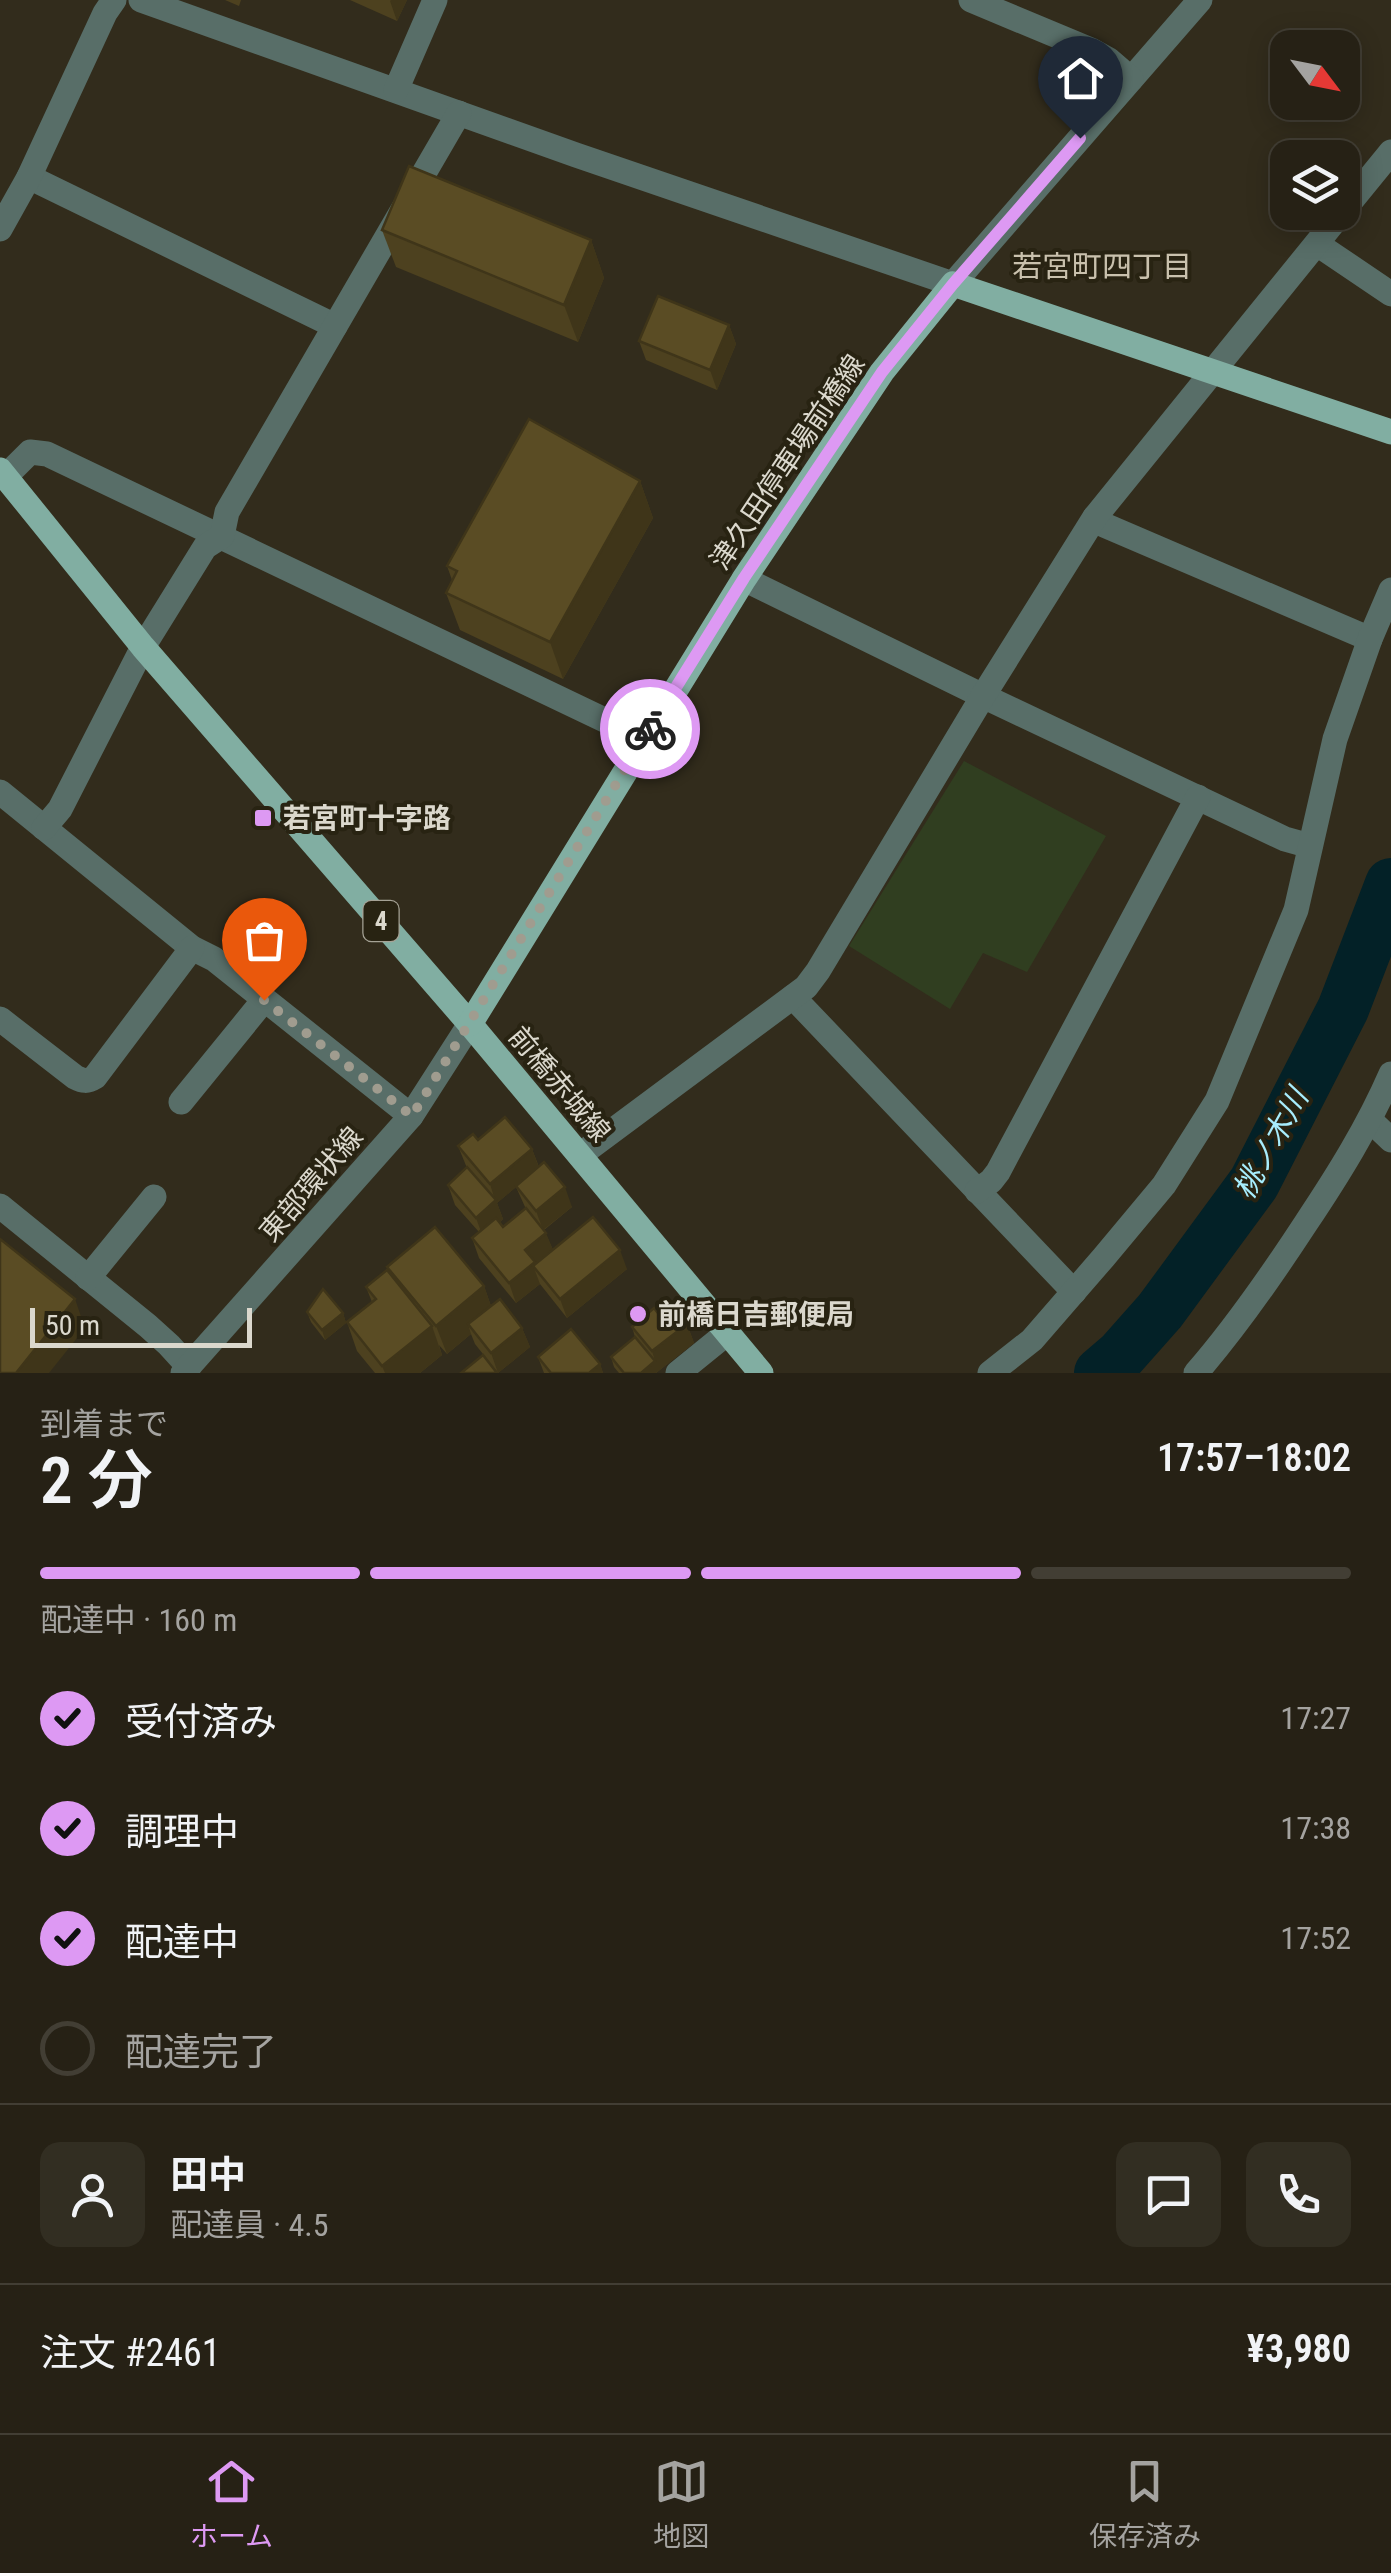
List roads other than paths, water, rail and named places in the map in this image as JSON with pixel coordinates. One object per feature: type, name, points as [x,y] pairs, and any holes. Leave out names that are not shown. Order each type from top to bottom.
[{"type":"main road","points":[[953,284],[1391,432]]},
{"type":"main road","name":"津久田停車場前橋線","points":[[470,1024],[744,578],[882,372],[953,284]]},
{"type":"main road","name":"前橋赤城線","points":[[3,474],[143,647],[470,1024],[761,1373]]},
{"type":"street","points":[[0,229],[29,178],[114,0]]},
{"type":"street","points":[[141,0],[953,284],[1200,0]]},
{"type":"street","points":[[396,90],[435,0]]},
{"type":"street","points":[[971,0],[1091,50],[1131,80]]},
{"type":"street","points":[[44,828],[60,809],[143,647],[205,547],[222,536],[227,512],[460,113]]},
{"type":"street","points":[[1360,190],[1391,152]]},
{"type":"street","points":[[29,178],[335,326]]},
{"type":"street","points":[[580,1155],[806,986],[1095,517],[1328,230]]},
{"type":"street","points":[[1317,244],[1391,294]]},
{"type":"street","points":[[3,474],[30,452],[47,454],[615,725],[642,742]]},
{"type":"street","points":[[1095,517],[1104,525],[1370,639]]},
{"type":"street","points":[[744,578],[1284,839],[1310,846]]},
{"type":"street","points":[[990,1373],[1032,1340],[1164,1185],[1217,1101],[1289,930],[1335,740],[1391,590]]},
{"type":"street","points":[[0,792],[192,948],[214,959],[412,1116]]},
{"type":"street","points":[[977,1191],[998,1172],[1198,798]]},
{"type":"street","points":[[0,1019],[75,1077],[90,1080],[192,948]]},
{"type":"street","points":[[793,997],[1074,1292]]},
{"type":"street","points":[[180,1102],[264,1000]]},
{"type":"street","name":"東部環状線","points":[[186,1370],[412,1116],[470,1024]]},
{"type":"street","points":[[1196,1373],[1264,1287],[1342,1169],[1391,1074]]},
{"type":"street","points":[[1370,1120],[1391,1140]]},
{"type":"street","points":[[88,1278],[154,1197]]},
{"type":"street","points":[[0,1206],[169,1345],[186,1370]]},
{"type":"street","points":[[678,1373],[726,1334]]},
{"type":"waterway","name":"桃ノ木川","points":[[1100,1373],[1160,1311],[1254,1183],[1343,1009],[1391,884]]},
{"type":"place","name":"若宮町十字路","points":[[263,818]]},
{"type":"place","name":"前橋日吉郵便局","points":[[638,1314]]},
{"type":"district","name":"若宮町四丁目","points":[[1102,267]]}]
